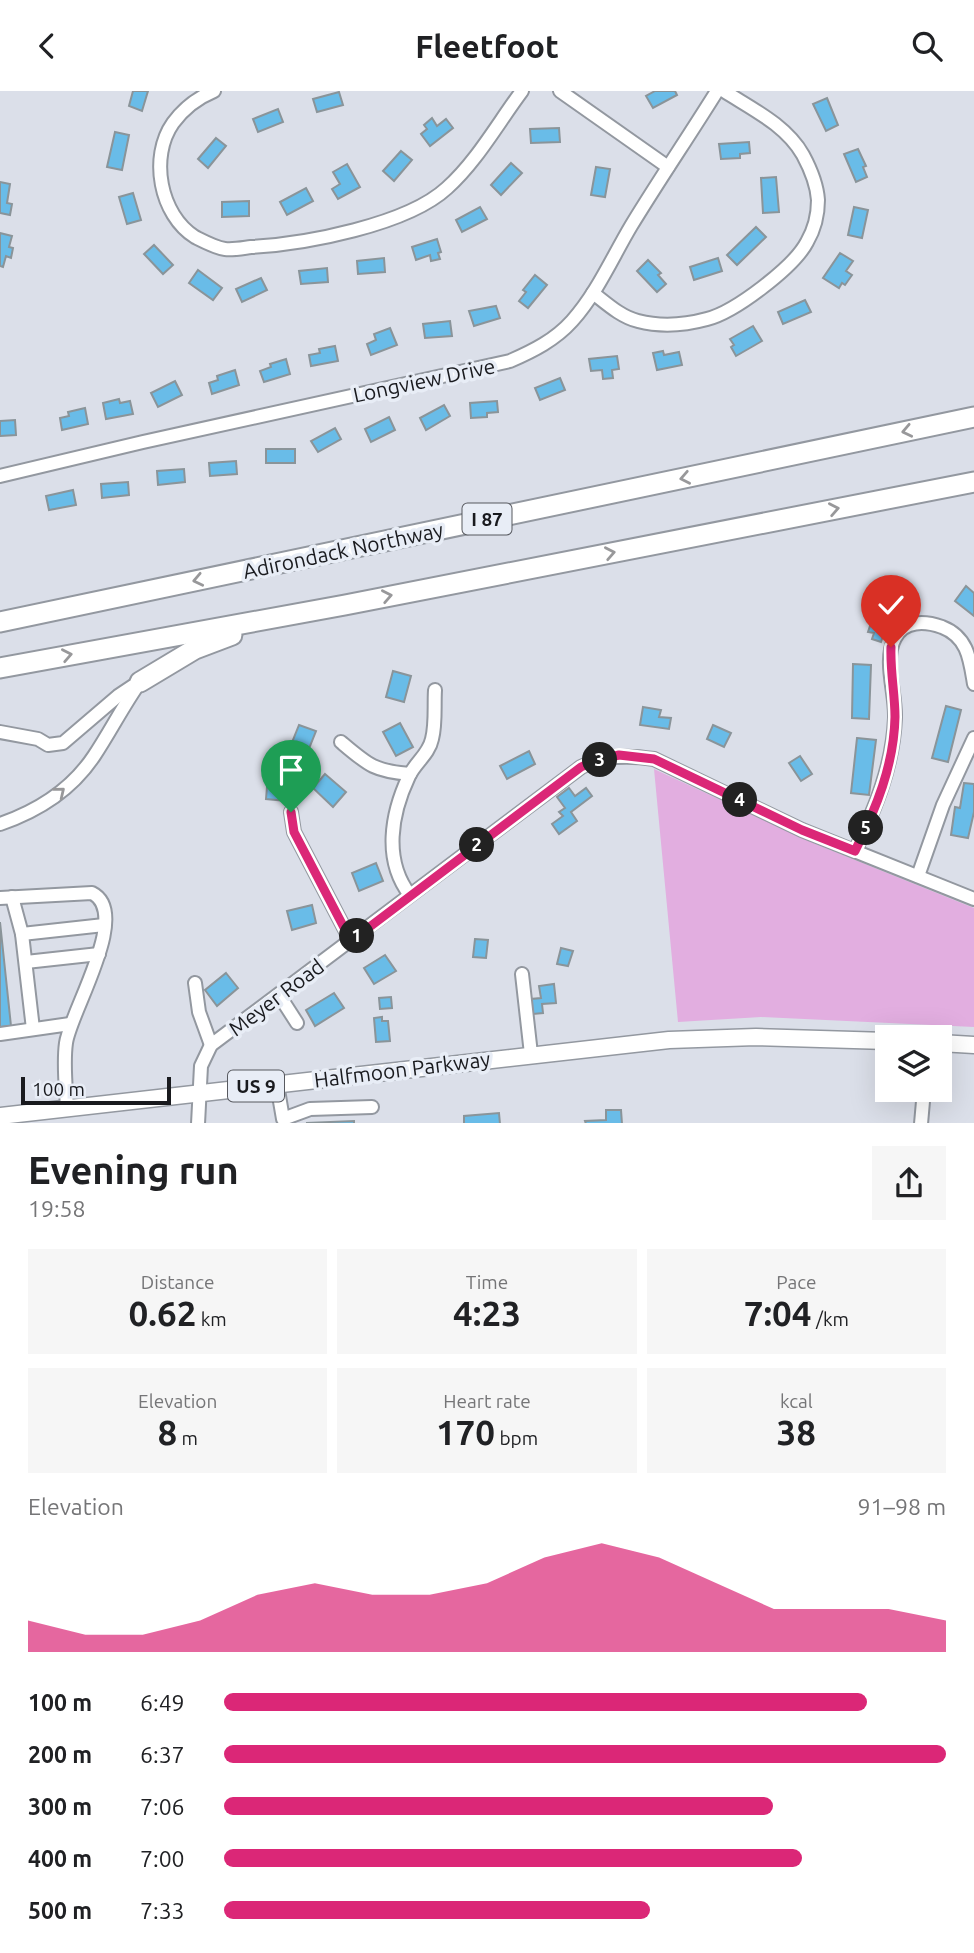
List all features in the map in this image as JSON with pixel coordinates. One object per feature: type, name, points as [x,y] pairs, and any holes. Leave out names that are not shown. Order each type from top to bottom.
[{"type":"highway","name":"Adirondack Northway","points":[[0,622],[974,417]]},
{"type":"highway","points":[[0,668],[345,605],[974,482]]},
{"type":"highway","points":[[139,682],[216,639],[345,605]]},
{"type":"main road","name":"US 9","points":[[531,1054],[681,1040],[756,1037],[875,1041]]},
{"type":"main road","points":[[952,1044],[974,1045]]},
{"type":"main road","name":"Halfmoon Parkway","points":[[0,1116],[60,1114],[200,1093],[531,1054]]},
{"type":"street","points":[[214,91],[195,100],[172,124],[164,143],[161,171],[164,195],[181,225],[195,237],[225,249],[269,246],[362,228],[421,206],[446,189],[464,170],[522,91]]},
{"type":"street","points":[[559,91],[668,167]]},
{"type":"street","name":"Longview Drive","points":[[0,476],[510,361],[534,351],[557,336],[593,293],[668,167],[718,91]]},
{"type":"street","points":[[593,293],[626,317],[637,321],[661,325],[708,319],[742,302],[786,267],[807,243],[816,220],[818,200],[814,179],[802,154],[789,135],[724,91]]},
{"type":"street","points":[[855,851],[877,804],[890,757],[895,716],[891,647],[901,628],[908,624],[925,623],[953,632],[968,652],[974,684]]},
{"type":"street","points":[[0,732],[38,739],[48,745],[63,743],[118,696],[139,682]]},
{"type":"street","points":[[0,824],[37,808],[77,777],[94,756],[139,682]]},
{"type":"street","points":[[410,895],[400,882],[391,847],[397,810],[410,774],[426,754],[432,740],[435,690]]},
{"type":"street","points":[[918,876],[943,806],[974,738]]},
{"type":"street","points":[[341,742],[368,765],[384,772],[410,774]]},
{"type":"street","name":"Meyer Road","points":[[198,1123],[201,1066],[211,1045],[581,767],[594,761],[619,755],[654,759],[802,830],[974,899]]},
{"type":"street","points":[[291,812],[294,832],[351,941]]},
{"type":"street","points":[[33,1028],[22,934],[6,897],[92,893],[99,897],[103,905],[104,925],[99,954],[70,1024],[60,1114]]},
{"type":"street","points":[[22,934],[104,925]]},
{"type":"street","points":[[26,962],[99,954]]},
{"type":"street","points":[[522,974],[531,1054]]},
{"type":"street","points":[[195,983],[199,1012],[211,1045]]},
{"type":"street","points":[[279,995],[297,1023]]},
{"type":"street","points":[[0,1034],[70,1024]]},
{"type":"street","points":[[277,1084],[280,1121],[310,1109],[372,1107]]},
{"type":"street","points":[[922,1123],[923,1102]]},
{"type":"shaded area","points":[[654,769],[818,845],[974,908],[974,1027],[761,1017],[678,1022]]},
{"type":"building","points":[[133,91],[148,91],[142,111],[129,106]]},
{"type":"building","points":[[655,91],[675,91],[677,95],[653,108],[646,96]]},
{"type":"building","points":[[339,92],[343,105],[317,112],[313,99]]},
{"type":"building","points":[[827,98],[838,125],[826,131],[813,104]]},
{"type":"building","points":[[278,109],[283,122],[258,132],[253,119]]},
{"type":"building","points":[[432,118],[437,126],[446,119],[453,128],[430,146],[421,134],[427,129],[424,125]]},
{"type":"building","points":[[559,128],[560,142],[531,143],[530,129]]},
{"type":"building","points":[[115,132],[129,135],[122,170],[107,167]]},
{"type":"building","points":[[216,138],[226,146],[208,168],[198,159]]},
{"type":"building","points":[[749,142],[750,153],[740,154],[740,158],[721,159],[719,144]]},
{"type":"building","points":[[858,149],[866,166],[863,167],[867,177],[856,182],[844,154]]},
{"type":"building","points":[[401,151],[412,160],[394,181],[383,171]]},
{"type":"building","points":[[511,163],[522,173],[501,195],[491,185]]},
{"type":"building","points":[[347,164],[360,187],[338,199],[332,189],[340,184],[333,172]]},
{"type":"building","points":[[596,167],[610,169],[605,197],[591,195]]},
{"type":"building","points":[[776,177],[779,212],[763,213],[761,178]]},
{"type":"building","points":[[0,182],[10,184],[7,203],[12,204],[10,215],[0,213]]},
{"type":"building","points":[[306,188],[313,201],[287,215],[280,202]]},
{"type":"building","points":[[133,193],[141,220],[127,224],[119,197]]},
{"type":"building","points":[[249,201],[249,216],[222,217],[222,202]]},
{"type":"building","points":[[480,207],[487,219],[462,232],[456,220]]},
{"type":"building","points":[[854,207],[868,210],[862,238],[848,235]]},
{"type":"building","points":[[756,227],[766,237],[737,265],[727,255]]},
{"type":"building","points":[[0,233],[12,236],[9,247],[13,248],[11,258],[6,256],[3,267],[0,266]]},
{"type":"building","points":[[437,239],[440,259],[431,261],[430,255],[416,260],[412,247]]},
{"type":"building","points":[[154,245],[173,265],[163,274],[144,254]]},
{"type":"building","points":[[840,253],[853,261],[846,271],[852,275],[845,285],[842,283],[839,288],[823,278]]},
{"type":"building","points":[[384,258],[385,272],[358,274],[357,261]]},
{"type":"building","points":[[718,258],[722,271],[694,280],[690,267]]},
{"type":"building","points":[[648,260],[661,273],[658,275],[666,284],[657,292],[637,271]]},
{"type":"building","points":[[327,268],[328,282],[301,284],[299,271]]},
{"type":"building","points":[[198,270],[222,288],[213,300],[189,283]]},
{"type":"building","points":[[535,275],[547,285],[528,308],[519,301],[526,292],[523,290]]},
{"type":"building","points":[[261,278],[267,290],[242,302],[236,289]]},
{"type":"building","points":[[805,300],[811,312],[783,324],[778,312]]},
{"type":"building","points":[[496,306],[500,318],[474,326],[469,311]]},
{"type":"building","points":[[450,321],[452,336],[425,338],[423,324]]},
{"type":"building","points":[[753,326],[762,341],[736,356],[730,339]]},
{"type":"building","points":[[390,328],[397,345],[371,355],[367,344],[376,340],[374,334]]},
{"type":"building","points":[[335,346],[338,361],[311,366],[309,355],[320,353],[319,349]]},
{"type":"building","points":[[663,351],[664,355],[679,352],[682,365],[657,370],[653,353]]},
{"type":"building","points":[[617,356],[619,369],[612,370],[613,378],[603,379],[602,370],[591,371],[589,359]]},
{"type":"building","points":[[286,359],[290,374],[264,382],[260,371],[271,367],[270,364]]},
{"type":"building","points":[[235,370],[239,385],[212,394],[209,383],[218,380],[217,376]]},
{"type":"building","points":[[560,378],[565,390],[540,400],[535,388]]},
{"type":"building","points":[[175,381],[182,395],[158,407],[151,393]]},
{"type":"building","points":[[119,399],[120,403],[130,401],[133,414],[106,419],[103,403]]},
{"type":"building","points":[[497,401],[498,412],[487,413],[487,417],[471,418],[470,403]]},
{"type":"building","points":[[444,405],[450,416],[426,430],[420,418]]},
{"type":"building","points":[[85,408],[88,424],[62,430],[60,418],[69,416],[68,412]]},
{"type":"building","points":[[389,417],[395,430],[371,442],[365,429]]},
{"type":"building","points":[[15,420],[16,435],[0,436],[0,421]]},
{"type":"building","points":[[335,428],[341,439],[318,452],[311,441]]},
{"type":"building","points":[[266,449],[295,449],[295,463],[266,463]]},
{"type":"building","points":[[236,461],[237,474],[210,476],[209,463]]},
{"type":"building","points":[[184,469],[185,482],[158,485],[157,471]]},
{"type":"building","points":[[128,482],[129,495],[102,498],[101,484]]},
{"type":"building","points":[[73,490],[76,505],[49,510],[46,496]]},
{"type":"building","points":[[966,586],[974,593],[974,616],[955,601]]},
{"type":"building","points":[[882,611],[890,614],[881,642],[872,639],[874,633],[868,632],[874,614],[880,616]]},
{"type":"building","points":[[853,664],[871,665],[869,719],[852,718]]},
{"type":"building","points":[[393,671],[411,676],[404,702],[386,697]]},
{"type":"building","points":[[946,706],[961,710],[948,762],[932,758]]},
{"type":"building","points":[[643,707],[661,710],[659,717],[671,718],[669,729],[640,725]]},
{"type":"building","points":[[400,723],[413,747],[396,756],[383,732]]},
{"type":"building","points":[[299,725],[316,731],[306,756],[289,750]]},
{"type":"building","points":[[713,725],[731,733],[724,747],[707,739]]},
{"type":"building","points":[[857,738],[876,740],[869,795],[851,793]]},
{"type":"building","points":[[529,751],[535,764],[507,779],[500,766]]},
{"type":"building","points":[[800,756],[812,774],[801,781],[789,763]]},
{"type":"building","points":[[325,774],[346,792],[333,807],[313,788]]},
{"type":"building","points":[[268,775],[299,777],[297,802],[266,799]]},
{"type":"building","points":[[964,783],[974,784],[974,812],[968,838],[951,835],[955,807],[960,808]]},
{"type":"building","points":[[569,788],[575,796],[586,788],[592,796],[571,812],[577,821],[559,834],[552,824],[563,816],[559,812],[565,808],[557,797]]},
{"type":"building","points":[[376,863],[383,881],[359,891],[352,873]]},
{"type":"building","points":[[312,905],[316,923],[292,930],[287,911]]},
{"type":"building","points":[[0,922],[11,1026],[0,1027]]},
{"type":"building","points":[[475,939],[488,940],[486,958],[473,957]]},
{"type":"building","points":[[561,948],[573,951],[568,966],[557,964]]},
{"type":"building","points":[[385,955],[396,971],[374,984],[364,968]]},
{"type":"building","points":[[226,973],[238,988],[217,1006],[205,990]]},
{"type":"building","points":[[554,984],[556,1003],[542,1004],[543,1013],[533,1014],[531,999],[541,998],[539,986]]},
{"type":"building","points":[[334,993],[344,1008],[315,1026],[306,1010]]},
{"type":"building","points":[[391,997],[392,1008],[380,1009],[379,998]]},
{"type":"building","points":[[382,1017],[382,1021],[388,1021],[390,1041],[376,1042],[374,1018]]},
{"type":"building","points":[[606,1110],[621,1110],[622,1123],[585,1121],[606,1120]]},
{"type":"building","points":[[499,1113],[500,1123],[464,1123],[464,1116]]},
{"type":"building","points":[[354,1121],[354,1123],[306,1123]]},
{"type":"route","points":[[291,812],[294,832],[351,941],[581,767],[619,755],[654,759],[802,830],[855,851],[877,804],[890,757],[895,716],[891,647]]}]
